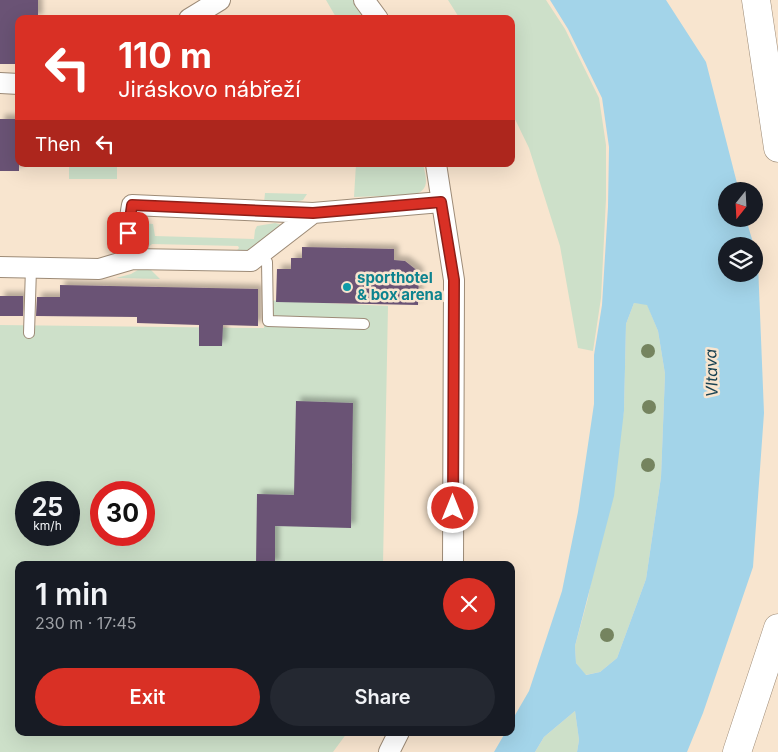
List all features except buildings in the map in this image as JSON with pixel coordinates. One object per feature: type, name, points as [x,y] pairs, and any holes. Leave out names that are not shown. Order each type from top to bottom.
[{"type":"main road","points":[[756,0],[778,148]]},
{"type":"main road","points":[[737,752],[778,628]]},
{"type":"street","points":[[195,15],[220,0]]},
{"type":"street","points":[[364,0],[375,15]]},
{"type":"street","points":[[0,83],[15,84]]},
{"type":"street","points":[[436,167],[454,280],[453,561]]},
{"type":"street","points":[[133,259],[125,248],[132,205],[313,213],[441,202]]},
{"type":"street","points":[[16,268],[99,270],[133,259],[251,261],[313,213]]},
{"type":"street","points":[[389,752],[398,736]]},
{"type":"lane","points":[[261,253],[267,262],[268,321],[364,324]]},
{"type":"lane","points":[[16,268],[29,333]]},
{"type":"green space","points":[[326,0],[355,0],[365,15],[335,15]]},
{"type":"green space","points":[[448,0],[546,0],[565,29],[599,98],[606,145],[606,199],[601,298],[593,351],[578,348],[560,246],[529,148],[515,119],[515,15],[457,15]]},
{"type":"green space","points":[[69,167],[117,167],[117,179],[69,179]]},
{"type":"green space","points":[[356,167],[424,167],[426,183],[423,190],[419,193],[413,195],[354,197]]},
{"type":"green space","points":[[265,193],[307,194],[303,200],[272,208],[264,203]]},
{"type":"green space","points":[[144,223],[153,224],[155,236],[254,239],[257,226],[275,223],[283,225],[270,244],[231,257],[239,248],[238,246],[152,244],[139,255],[129,240],[134,231]]},
{"type":"green space","points":[[143,267],[150,269],[160,279],[116,278],[131,274]]},
{"type":"green space","points":[[264,300],[388,306],[383,561],[15,561],[15,736],[345,736],[333,752],[0,752],[0,325],[264,328]]},
{"type":"green space","points":[[634,303],[647,304],[658,331],[665,374],[661,477],[646,579],[617,658],[600,672],[585,675],[576,663],[575,646],[588,598],[624,411],[626,324]]},
{"type":"green space","points":[[575,711],[579,740],[577,752],[535,752],[544,737]]},
{"type":"water","name":"Vltava","points":[[550,0],[666,0],[706,62],[737,182],[718,182],[718,228],[749,228],[751,237],[718,237],[718,282],[759,282],[764,413],[753,567],[703,713],[687,752],[577,752],[579,740],[575,711],[544,737],[535,752],[494,752],[503,736],[515,736],[515,715],[529,691],[562,591],[578,512],[594,404],[594,355],[602,305],[608,207],[609,147],[602,98],[568,29]],"holes":[[[634,303],[647,305],[658,331],[665,374],[661,477],[646,579],[617,658],[600,672],[586,675],[576,663],[575,646],[614,496],[624,411],[626,324]]]},
{"type":"place","name":"sporthotel & box arena","points":[[347,287]]},
{"type":"route","points":[[128,233],[132,205],[313,213],[441,202],[454,280],[453,508]]}]
